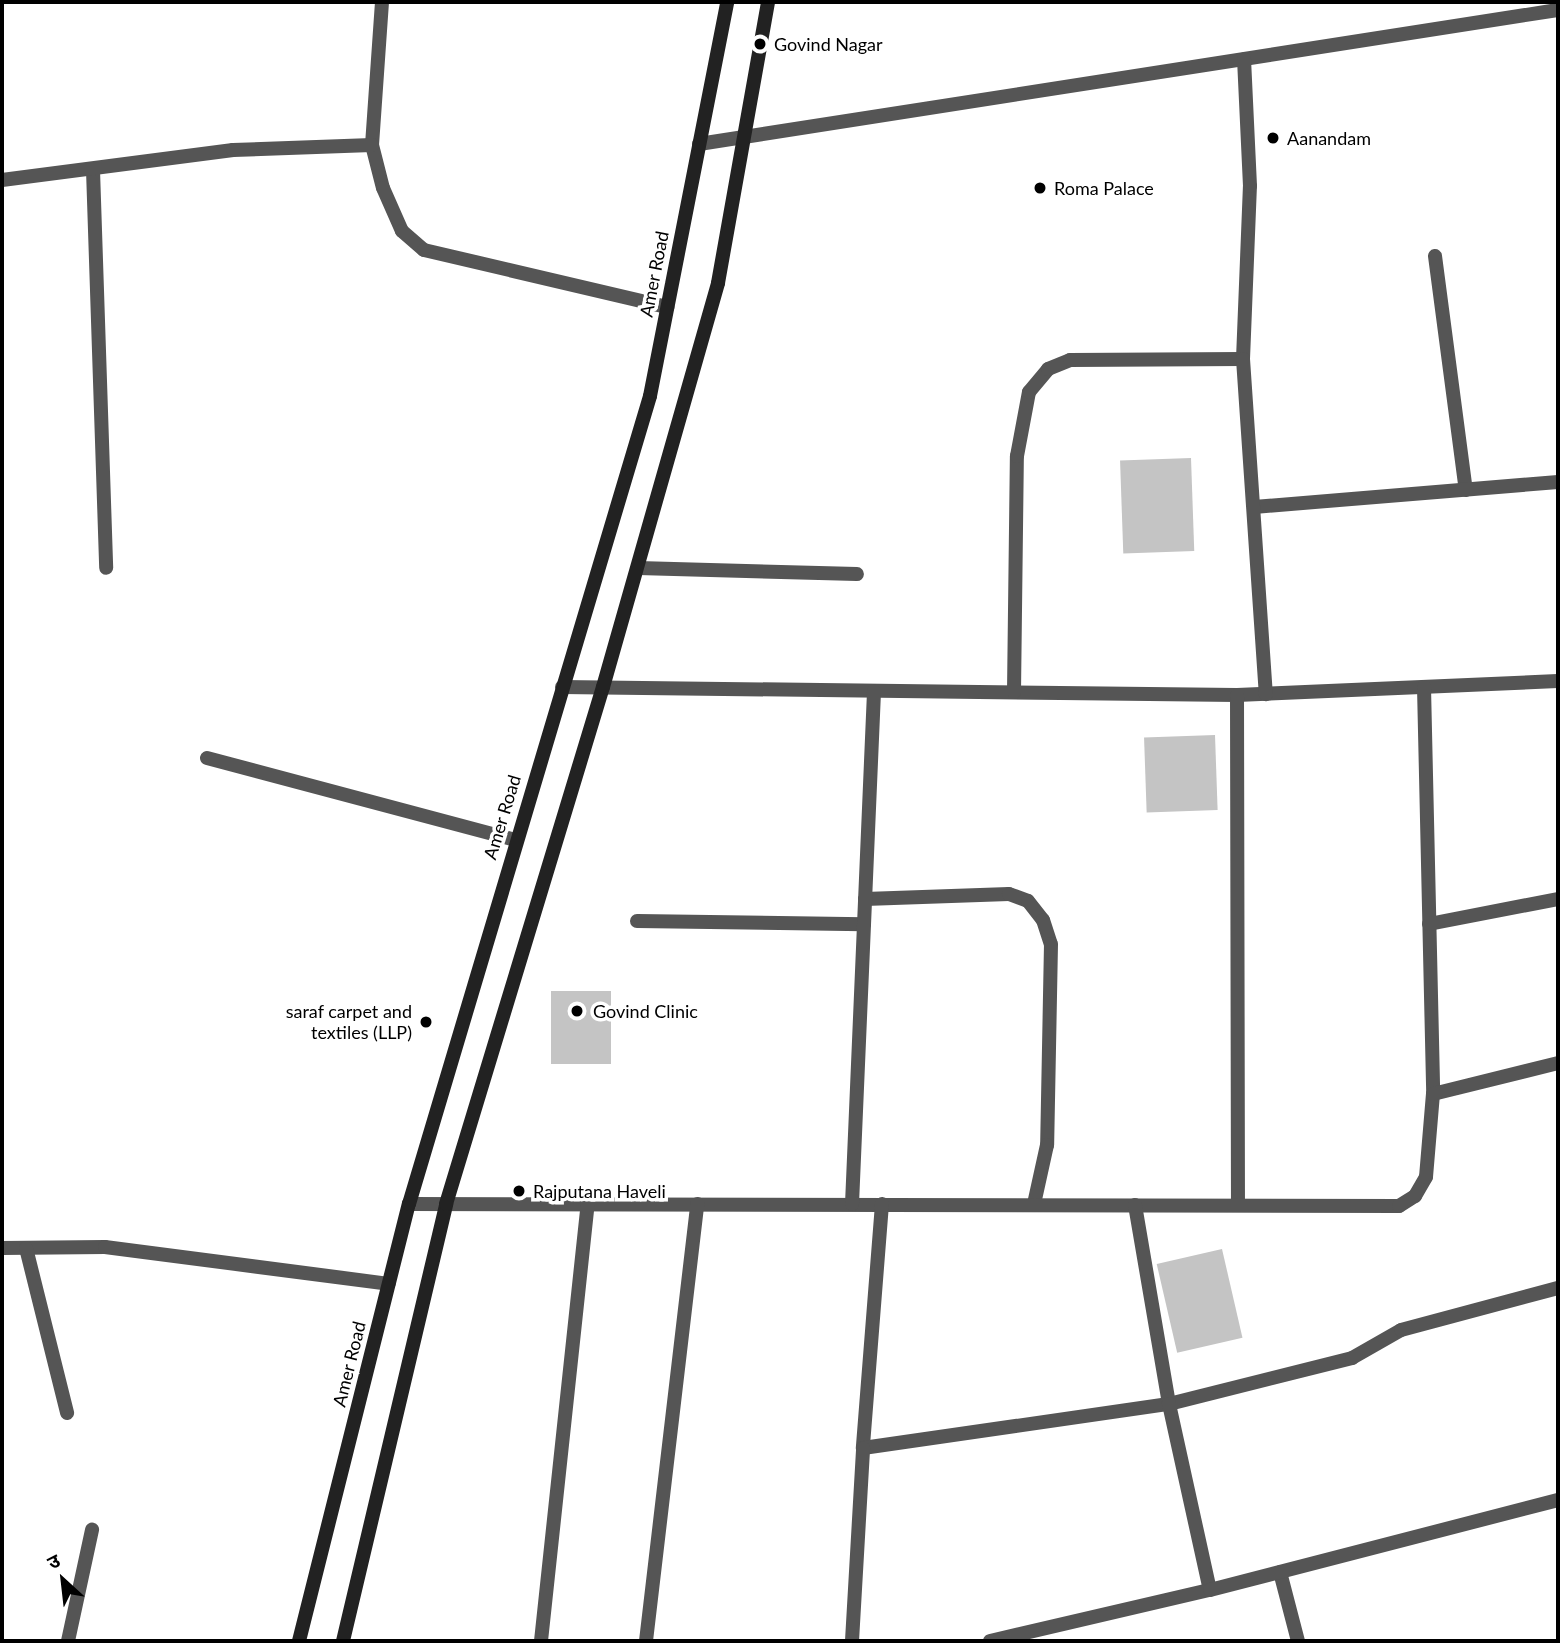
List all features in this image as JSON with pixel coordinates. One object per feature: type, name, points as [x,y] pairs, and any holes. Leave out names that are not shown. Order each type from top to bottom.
[{"type":"main road","name":"Amer Road","points":[[299,1641],[409,1204],[515,840],[650,396],[727,2]]},
{"type":"main road","points":[[343,1641],[446,1204],[603,687],[718,283],[768,2]]},
{"type":"street","points":[[382,2],[372,145],[383,188],[402,231],[424,250],[667,307]]},
{"type":"street","points":[[699,144],[1558,10]]},
{"type":"street","points":[[1244,59],[1250,186],[1243,359],[1266,694]]},
{"type":"street","points":[[2,180],[233,150],[372,145]]},
{"type":"street","points":[[93,170],[106,568]]},
{"type":"street","points":[[1435,256],[1466,490]]},
{"type":"street","points":[[1014,692],[1017,456],[1029,392],[1048,369],[1070,360],[1243,359]]},
{"type":"street","points":[[1254,507],[1558,482]]},
{"type":"street","points":[[638,568],[857,574]]},
{"type":"street","points":[[562,687],[1237,695],[1558,681]]},
{"type":"street","points":[[409,1204],[1399,1206],[1415,1196],[1426,1177],[1433,1094],[1424,687]]},
{"type":"street","points":[[852,1204],[874,691]]},
{"type":"street","points":[[1237,695],[1238,1205]]},
{"type":"street","points":[[207,758],[515,840]]},
{"type":"street","points":[[865,899],[1009,894],[1028,901],[1043,920],[1051,944],[1047,1145],[1034,1204]]},
{"type":"street","points":[[1429,924],[1558,899]]},
{"type":"street","points":[[637,921],[864,924]]},
{"type":"street","points":[[1433,1094],[1558,1063]]},
{"type":"street","points":[[541,1641],[588,1204]]},
{"type":"street","points":[[646,1641],[697,1204]]},
{"type":"street","points":[[852,1641],[863,1448],[882,1204]]},
{"type":"street","points":[[1135,1205],[1169,1404],[1210,1590]]},
{"type":"street","points":[[2,1248],[105,1247],[389,1284]]},
{"type":"street","points":[[26,1248],[67,1413]]},
{"type":"street","points":[[863,1448],[1169,1404],[1352,1358],[1401,1330],[1558,1288]]},
{"type":"street","points":[[990,1641],[1210,1590],[1558,1500]]},
{"type":"street","points":[[68,1641],[92,1530]]},
{"type":"street","points":[[1280,1572],[1298,1641]]},
{"type":"building","points":[[1191,458],[1194,551],[1123,553],[1120,460]]},
{"type":"building","points":[[1215,735],[1218,810],[1147,812],[1144,737]]},
{"type":"building","points":[[551,991],[611,991],[611,1064],[551,1064]]},
{"type":"building","points":[[1222,1249],[1242,1338],[1177,1353],[1157,1264]]},
{"type":"place","name":"Govind Nagar","points":[[760,44]]},
{"type":"place","name":"Aanandam","points":[[1273,138]]},
{"type":"place","name":"Roma Palace","points":[[1040,188]]},
{"type":"place","name":"Govind Clinic","points":[[577,1011]]},
{"type":"place","name":"saraf carpet and textiles (LLP)","points":[[426,1022]]},
{"type":"place","name":"Rajputana Haveli","points":[[519,1191]]}]
